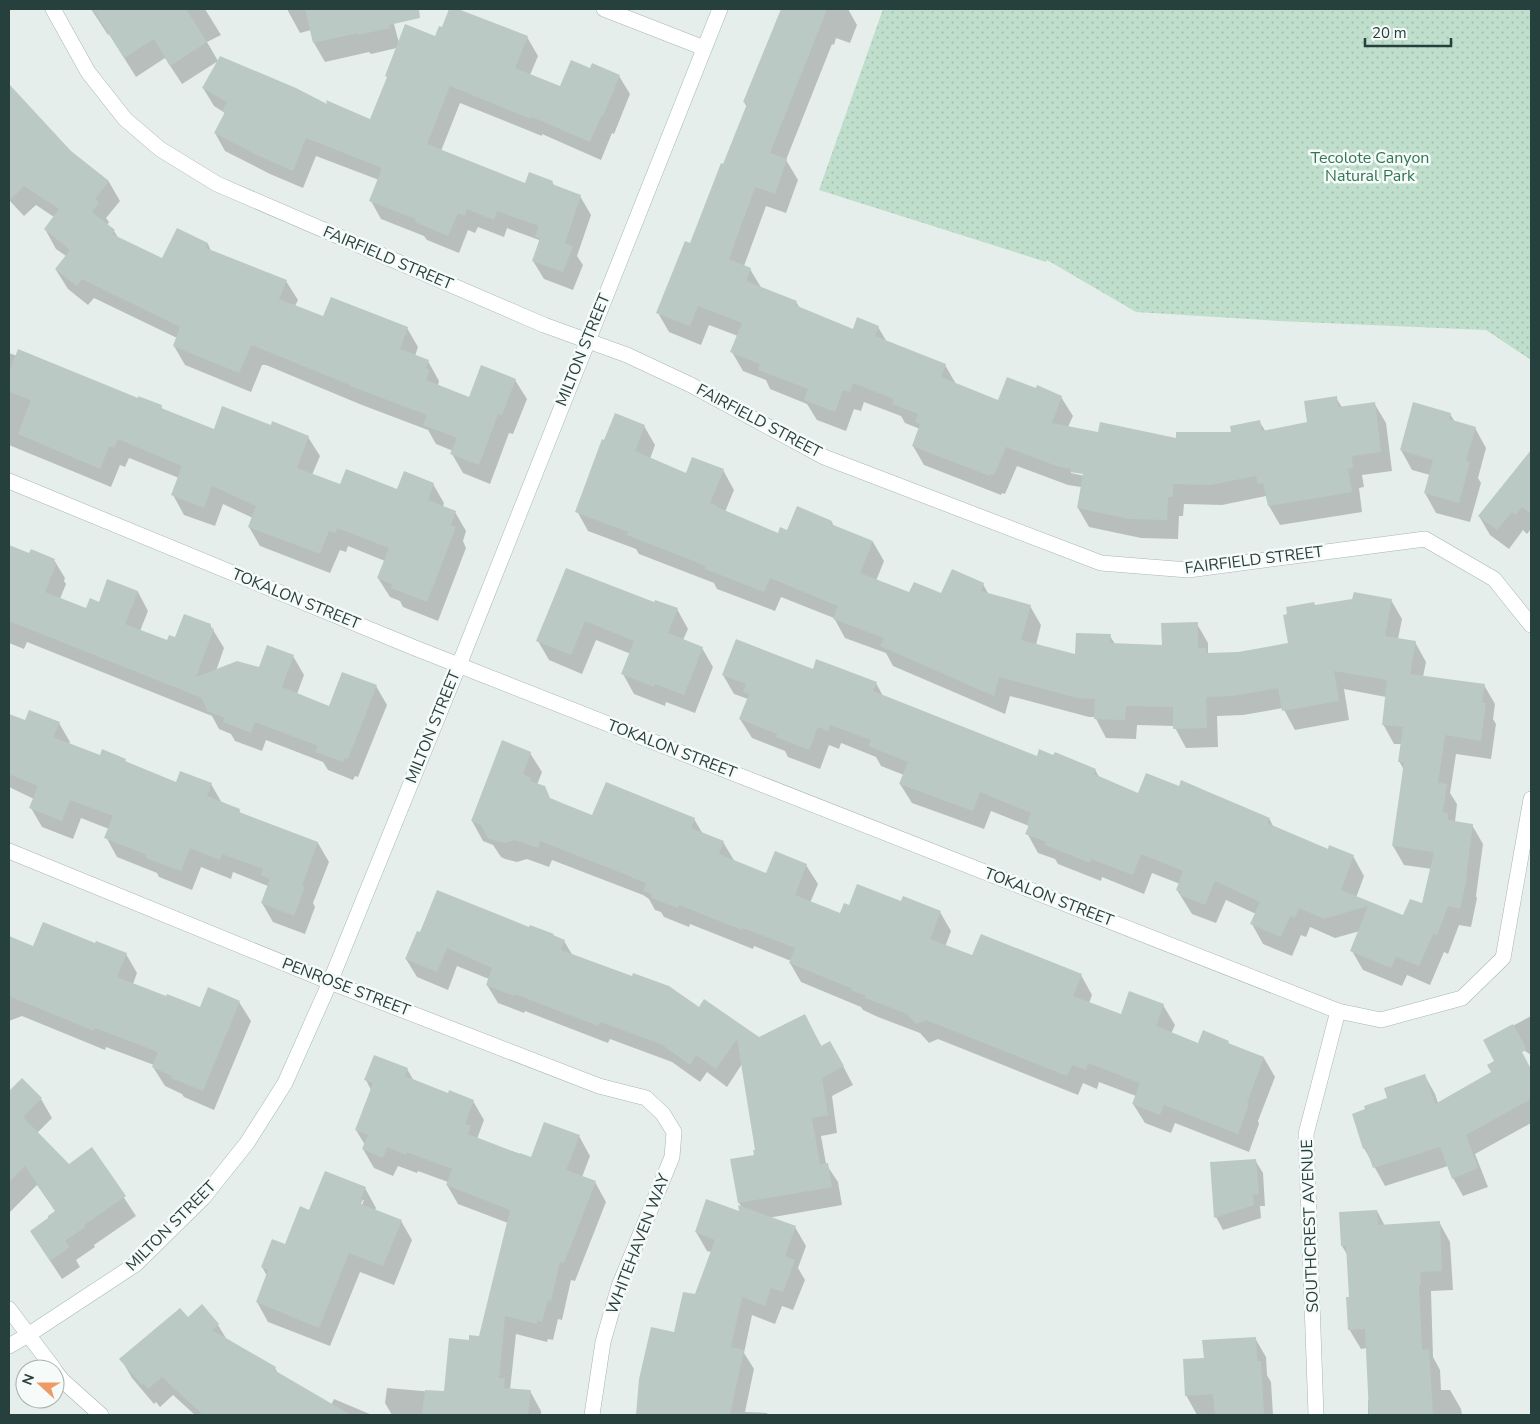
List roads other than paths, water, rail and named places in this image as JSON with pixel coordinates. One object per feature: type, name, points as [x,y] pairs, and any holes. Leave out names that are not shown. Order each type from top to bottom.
[{"type":"street","name":"FAIRFIELD STREET","points":[[53,9],[88,72],[125,119],[160,149],[217,184],[544,325],[627,355],[691,385],[824,457],[1101,563],[1188,570],[1425,539],[1494,579],[1531,625]]},
{"type":"street","points":[[604,9],[704,48]]},
{"type":"street","name":"MILTON STREET","points":[[9,1346],[136,1264],[203,1198],[247,1143],[285,1083],[330,982],[459,664],[720,9]]},
{"type":"street","name":"TOKALON STREET","points":[[9,481],[459,664],[1338,1011]]},
{"type":"street","points":[[1338,1011],[1381,1020],[1462,998],[1502,958],[1531,799]]},
{"type":"street","name":"PENROSE STREET","points":[[9,851],[330,982],[598,1086],[646,1098],[663,1114],[674,1132]]},
{"type":"street","name":"SOUTHCREST AVENUE","points":[[1316,1415],[1306,1134],[1338,1011]]},
{"type":"street","name":"WHITEHAVEN WAY","points":[[592,1415],[602,1342],[619,1286],[672,1157],[674,1132]]},
{"type":"street","points":[[9,1309],[46,1359]]},
{"type":"street","points":[[65,1383],[101,1415]]},
{"type":"park label","name":"Tecolote Canyon Natural Park","points":[[1370,167]]}]
